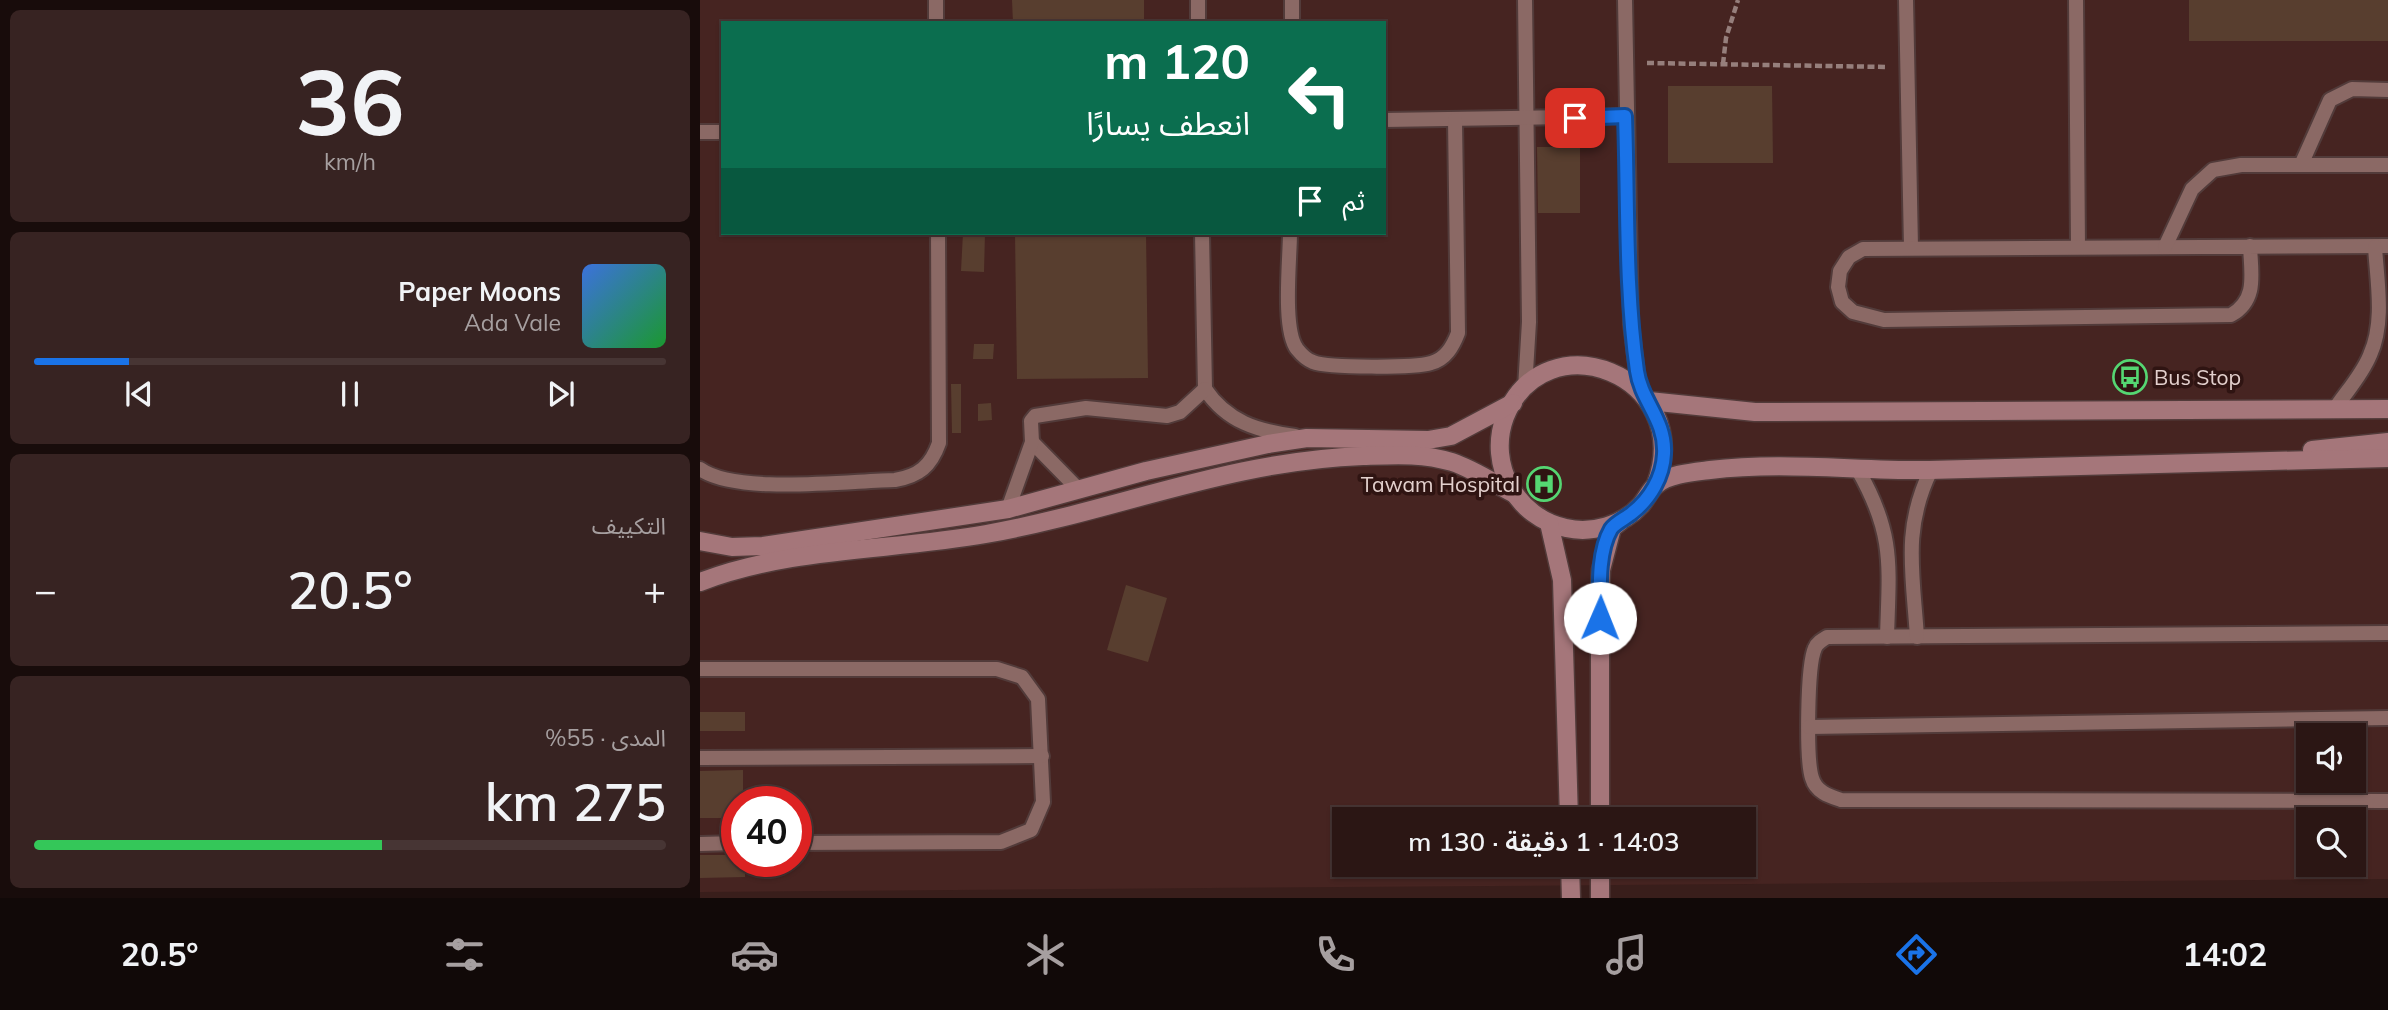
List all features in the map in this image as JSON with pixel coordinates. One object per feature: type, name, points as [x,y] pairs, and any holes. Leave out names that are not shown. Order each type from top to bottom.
[{"type":"street","points":[[1513,493],[1503,471],[1500,448],[1505,417],[1525,388],[1546,374],[1582,366],[1607,370],[1644,395],[1659,420],[1664,456],[1656,484],[1638,509],[1612,528],[1601,570],[1600,807]]},
{"type":"street","points":[[1644,395],[1755,412],[2388,408]]},
{"type":"street","points":[[700,541],[732,547],[763,546],[1008,509],[1229,451],[1307,438],[1428,440],[1472,427],[1513,403]]},
{"type":"street","points":[[2298,460],[2315,449],[2388,442]]},
{"type":"street","points":[[700,582],[734,568],[766,561],[935,542],[1037,525],[1237,470],[1310,458],[1412,454],[1453,462],[1513,493],[1535,515],[1549,523],[1587,530],[1625,518]]},
{"type":"street","points":[[1656,484],[1688,472],[1724,468],[1931,470],[2388,458]]},
{"type":"street","points":[[1549,523],[1562,580],[1569,807]]},
{"type":"street","points":[[1571,877],[1572,898]]},
{"type":"street","points":[[1600,877],[1600,898]]},
{"type":"lane","points":[[936,0],[936,21]]},
{"type":"lane","points":[[1198,0],[1198,21]]},
{"type":"lane","points":[[1292,0],[1292,21]]},
{"type":"lane","points":[[1525,0],[1524,119],[1529,322],[1525,388]]},
{"type":"lane","points":[[1625,0],[1625,116],[1631,324],[1644,395]]},
{"type":"lane","points":[[1906,0],[1911,247]]},
{"type":"lane","points":[[2076,0],[2078,247]]},
{"type":"lane","points":[[2301,165],[2330,100],[2352,89],[2388,90]]},
{"type":"lane","points":[[1386,120],[1625,116]]},
{"type":"lane","points":[[1290,235],[1291,337],[1303,356],[1325,365],[1430,363],[1443,357],[1453,346],[1458,332],[1455,120]]},
{"type":"lane","points":[[700,132],[721,132]]},
{"type":"lane","points":[[2165,247],[2192,189],[2213,170],[2227,165],[2388,165]]},
{"type":"lane","points":[[700,469],[710,476],[733,483],[757,484],[895,480],[910,478],[923,470],[934,458],[939,435],[938,235]]},
{"type":"lane","points":[[1202,235],[1205,389],[1220,408],[1238,421],[1266,431],[1307,438]]},
{"type":"lane","points":[[2250,246],[2252,286],[2249,298],[2242,309],[2231,316],[1884,320],[1853,312],[1842,302],[1838,286],[1840,271],[1849,257],[1863,249],[1911,247],[2250,246],[2381,247],[2379,317],[2371,355],[2334,410]]},
{"type":"lane","points":[[1008,509],[1032,442],[1031,421],[1041,413],[1098,408],[1167,416],[1180,412],[1205,389]]},
{"type":"lane","points":[[1032,442],[1079,490]]},
{"type":"lane","points":[[1858,470],[1877,503],[1887,539],[1887,637]]},
{"type":"lane","points":[[1917,637],[1910,536],[1918,496],[1931,470]]},
{"type":"lane","points":[[2388,633],[1836,636],[1819,642],[1812,660],[1809,727],[1812,780],[1824,794],[1841,800],[2388,801]]},
{"type":"lane","points":[[700,669],[1010,671],[1022,677],[1038,699],[1043,802],[1031,830],[1000,842],[812,843]]},
{"type":"lane","points":[[1809,727],[2388,718]]},
{"type":"lane","points":[[700,758],[1042,756]]},
{"type":"lane","points":[[700,844],[721,844]]},
{"type":"path","points":[[1723,64],[1726,38],[1738,0]]},
{"type":"path","points":[[1625,62],[1907,68]]},
{"type":"shaded area","name":"Tawam Hospital","points":[[700,0],[2388,0],[2388,879],[700,892]]},
{"type":"building","points":[[1012,0],[1144,0],[1144,21],[1013,21]]},
{"type":"building","points":[[2189,0],[2388,0],[2388,41],[2189,41]]},
{"type":"building","points":[[1668,86],[1772,86],[1773,163],[1668,163]]},
{"type":"building","points":[[1537,147],[1580,147],[1580,213],[1538,213]]},
{"type":"building","points":[[963,235],[985,235],[984,272],[961,271]]},
{"type":"building","points":[[1015,235],[1146,235],[1148,378],[1017,379]]},
{"type":"building","points":[[974,344],[994,344],[993,359],[973,359]]},
{"type":"building","points":[[951,384],[961,384],[961,433],[952,433]]},
{"type":"building","points":[[991,403],[992,420],[978,421],[978,404]]},
{"type":"building","points":[[1126,585],[1167,598],[1148,662],[1107,650]]},
{"type":"building","points":[[700,712],[745,712],[745,731],[700,731]]},
{"type":"building","points":[[743,770],[743,786],[721,786],[721,818],[700,818],[700,771]]},
{"type":"building","points":[[700,855],[721,855],[721,877],[745,877],[700,878]]},
{"type":"place","name":"Bus Stop","points":[[2130,377]]},
{"type":"place","name":"Tawam Hospital","points":[[1544,484]]},
{"type":"route","points":[[1575,118],[1625,116],[1631,324],[1639,390],[1657,414],[1664,442],[1664,456],[1656,484],[1638,509],[1612,528],[1601,570],[1600,618]]}]
